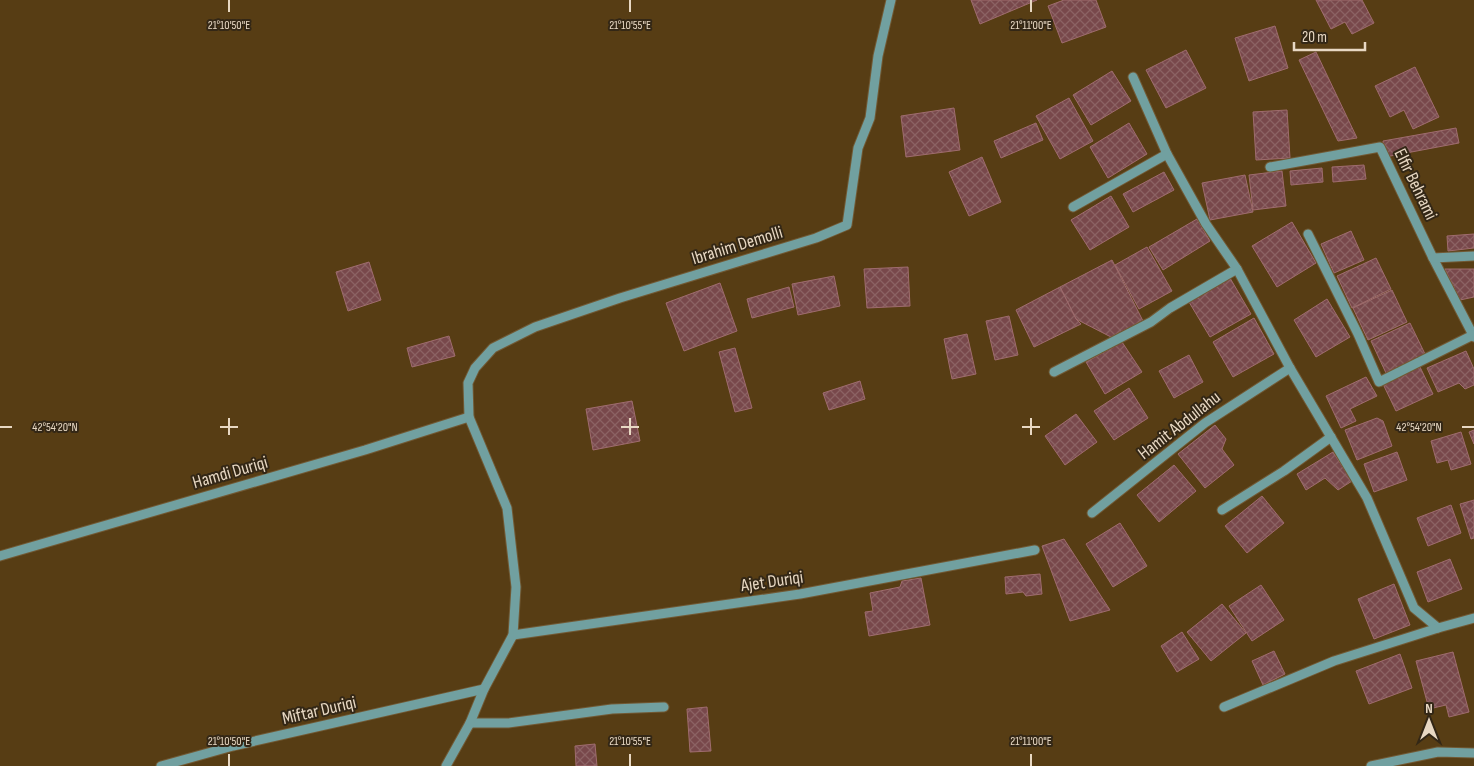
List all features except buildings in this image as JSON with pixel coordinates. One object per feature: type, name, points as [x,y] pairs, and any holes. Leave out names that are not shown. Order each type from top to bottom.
[{"type":"street","name":"Ibrahim Demolli","points":[[469,417],[468,383],[475,368],[493,348],[526,331],[620,298],[816,238],[847,225],[858,148],[870,118],[878,56],[892,0]]},
{"type":"street","points":[[1133,77],[1167,154],[1206,224],[1237,270],[1290,368],[1367,498],[1414,608],[1438,628]]},
{"type":"street","name":"Elfir Behrami","points":[[1270,167],[1380,146],[1433,258],[1473,336],[1379,382],[1358,334],[1308,234]]},
{"type":"street","points":[[1072,207],[1167,154]]},
{"type":"street","points":[[1433,258],[1474,256]]},
{"type":"street","points":[[1054,372],[1151,322],[1191,295],[1237,270]]},
{"type":"street","name":"Hamit Abdullahu","points":[[1092,513],[1205,423],[1290,368]]},
{"type":"street","name":"Hamdi Duriqi","points":[[0,556],[365,450],[469,417]]},
{"type":"street","points":[[446,766],[470,723],[484,689],[513,636],[516,587],[507,508],[469,417]]},
{"type":"street","points":[[1222,510],[1331,437]]},
{"type":"street","name":"Ajet Duriqi","points":[[513,636],[800,594],[1035,550]]},
{"type":"street","points":[[1224,706],[1334,661],[1474,618]]},
{"type":"street","name":"Miftar Duriqi","points":[[161,766],[233,746],[484,689]]},
{"type":"street","points":[[470,723],[508,723],[612,709],[664,707]]},
{"type":"street","points":[[1371,766],[1438,752],[1474,753]]}]
